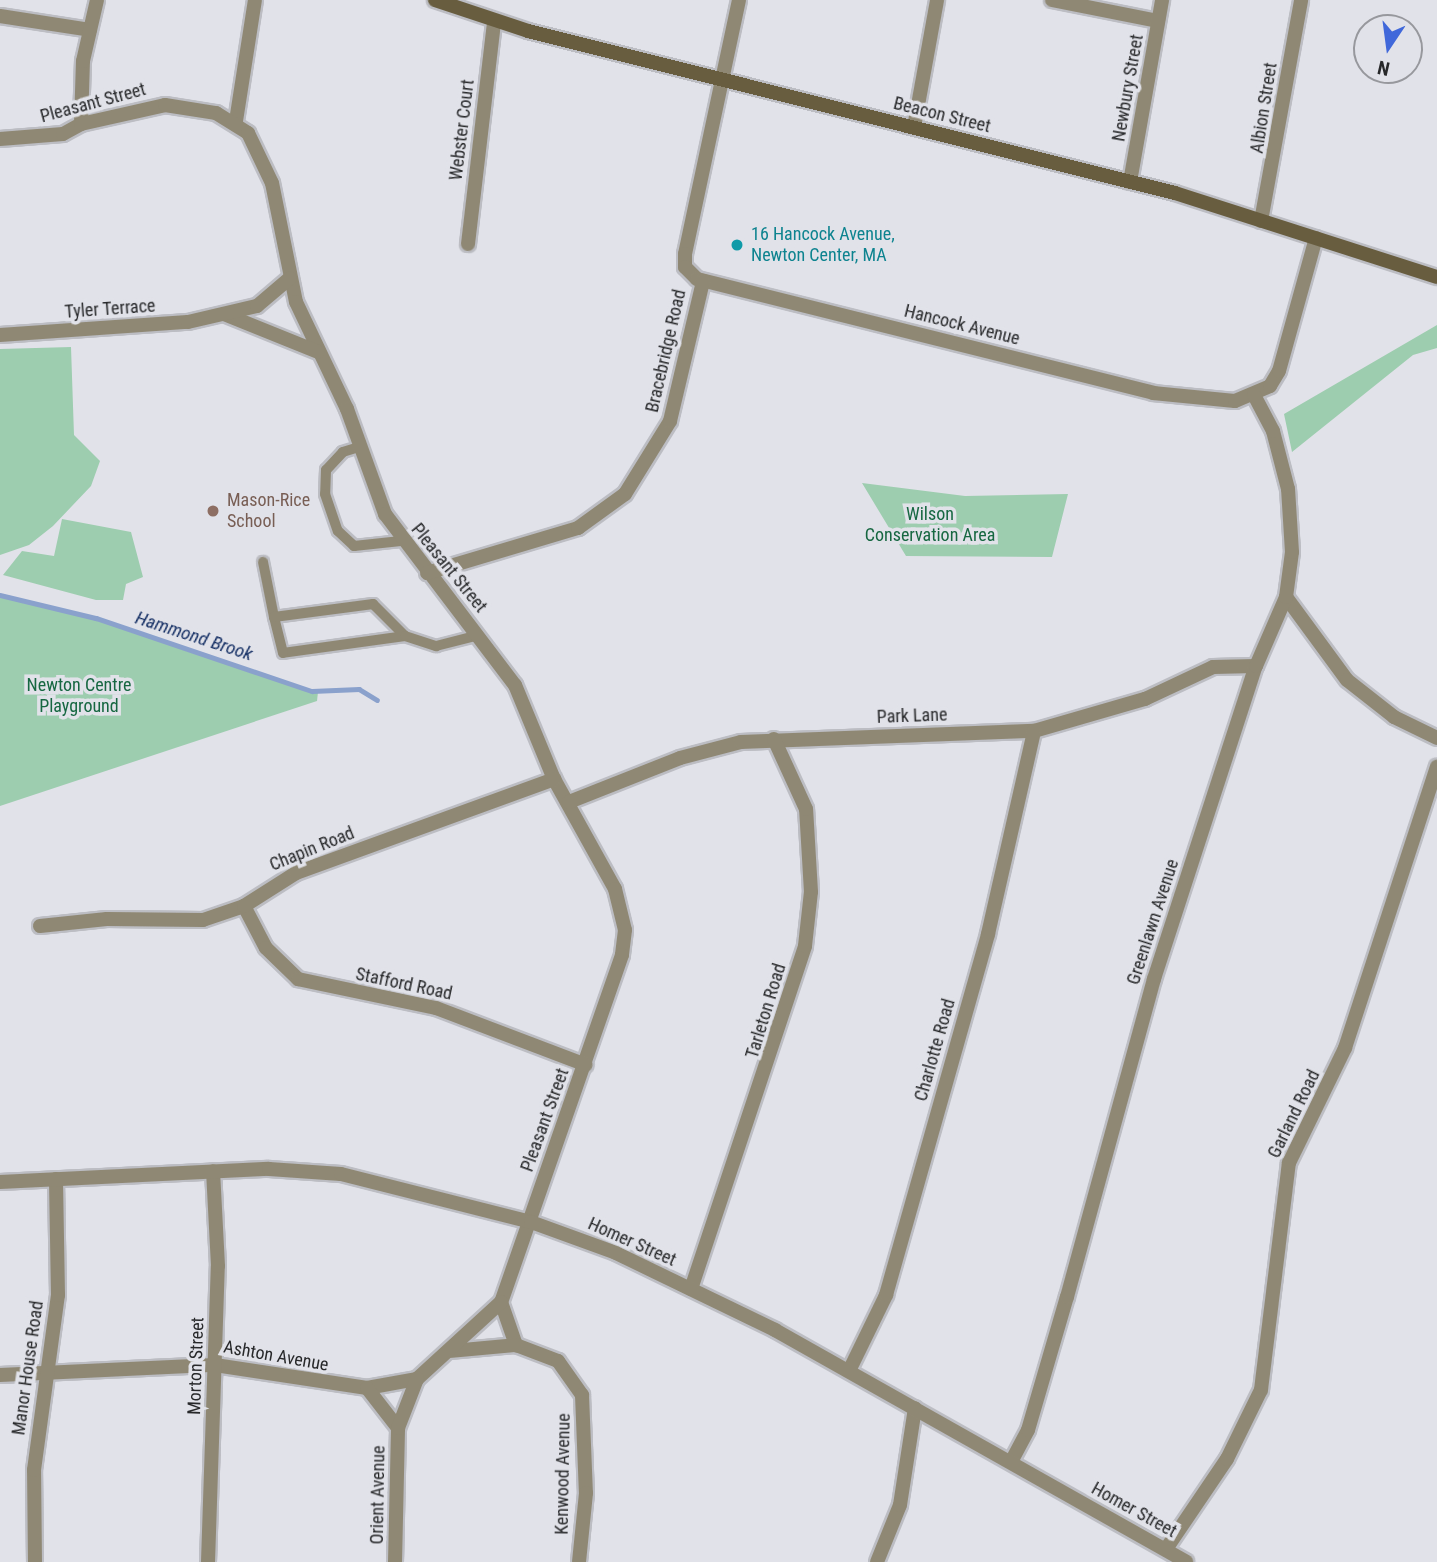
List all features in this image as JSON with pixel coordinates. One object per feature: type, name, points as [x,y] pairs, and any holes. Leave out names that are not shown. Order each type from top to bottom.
[{"type":"main road","name":"Beacon Street","points":[[435,0],[494,21],[1130,182],[1261,220],[1437,277]]},
{"type":"street","points":[[81,124],[90,30],[97,0]]},
{"type":"street","points":[[236,121],[255,0]]},
{"type":"street","points":[[703,281],[690,275],[684,258],[726,80],[739,0]]},
{"type":"street","points":[[914,127],[937,0]]},
{"type":"street","points":[[1052,0],[1158,22]]},
{"type":"street","name":"Newbury Street","points":[[1130,182],[1162,0]]},
{"type":"street","name":"Albion Street","points":[[1261,220],[1301,0]]},
{"type":"street","points":[[0,16],[90,30]]},
{"type":"street","name":"Webster Court","points":[[468,244],[494,21]]},
{"type":"street","name":"Pleasant Street","points":[[0,139],[62,134],[81,124],[165,104],[236,121],[266,163],[289,278],[318,352],[401,541],[479,635],[529,712],[554,779],[615,889],[625,930],[586,1065],[531,1222]]},
{"type":"street","points":[[1254,395],[1279,371],[1316,238]]},
{"type":"street","name":"Tyler Terrace","points":[[0,335],[102,331],[222,314],[257,306],[289,278]]},
{"type":"street","name":"Hancock Avenue","points":[[703,281],[1163,394],[1221,402],[1254,395]]},
{"type":"street","name":"Bracebridge Road","points":[[427,573],[578,528],[625,494],[670,421],[703,281]]},
{"type":"street","name":"Tyler Terrace","points":[[222,314],[318,352]]},
{"type":"street","name":"Greenlawn Avenue","points":[[1011,1462],[1028,1430],[1154,979],[1256,666],[1286,597],[1292,552],[1287,489],[1273,431],[1254,395]]},
{"type":"street","points":[[1286,597],[1354,687],[1437,738]]},
{"type":"street","name":"Park Lane","points":[[569,802],[710,748],[774,739],[1034,730],[1145,699],[1213,667],[1256,666]]},
{"type":"street","name":"Charlotte Road","points":[[849,1371],[886,1295],[991,921],[1034,730]]},
{"type":"street","name":"Tarleton Road","points":[[691,1289],[805,946],[811,892],[806,809],[774,739]]},
{"type":"street","name":"Garland Road","points":[[1166,1549],[1227,1459],[1261,1390],[1289,1163],[1345,1048],[1437,767]]},
{"type":"street","name":"Chapin Road","points":[[40,926],[107,919],[203,920],[244,906],[296,873],[554,779]]},
{"type":"street","name":"Stafford Road","points":[[244,906],[266,947],[298,979],[436,1008],[586,1065]]},
{"type":"street","name":"Homer Street","points":[[0,1182],[213,1171],[341,1174],[531,1222],[616,1253],[849,1371],[1186,1562]]},
{"type":"street","name":"Morton Street","points":[[208,1562],[215,1365],[213,1171]]},
{"type":"street","name":"Manor House Road","points":[[35,1562],[34,1470],[58,1295],[56,1179]]},
{"type":"street","points":[[451,1351],[516,1345],[500,1302],[531,1222]]},
{"type":"street","name":"Ashton Avenue","points":[[0,1375],[215,1365],[367,1388],[417,1379],[451,1351],[500,1302]]},
{"type":"street","name":"Kenwood Avenue","points":[[516,1345],[558,1361],[582,1395],[586,1493],[579,1562]]},
{"type":"street","name":"Orient Avenue","points":[[395,1562],[398,1428],[417,1379]]},
{"type":"street","name":"Orient Avenue","points":[[367,1388],[398,1428]]},
{"type":"street","points":[[877,1562],[900,1505],[915,1408]]},
{"type":"lane","points":[[359,447],[344,452],[326,470],[325,494],[338,531],[354,546],[401,541]]},
{"type":"lane","points":[[263,562],[283,653],[405,636],[436,646],[479,635]]},
{"type":"lane","points":[[274,617],[373,604],[405,636]]},
{"type":"green space","points":[[1437,325],[1437,348],[1413,355],[1292,452],[1284,414]]},
{"type":"green space","points":[[71,347],[74,435],[100,461],[91,486],[53,526],[29,545],[0,555],[0,349]]},
{"type":"green space","name":"Wilson Conservation Area","points":[[862,483],[965,496],[1068,494],[1052,557],[906,556]]},
{"type":"green space","points":[[62,519],[131,532],[143,577],[126,584],[123,600],[96,600],[3,575],[22,551],[54,556]]},
{"type":"green space","name":"Newton Centre Playground","points":[[0,595],[96,618],[318,692],[317,701],[0,806]]},
{"type":"waterway","name":"Hammond Brook","points":[[0,595],[96,618],[312,691],[359,689],[377,700]]},
{"type":"place","name":"16 Hancock Avenue, Newton Center, MA","points":[[737,245]]},
{"type":"place","name":"Mason-Rice School","points":[[213,511]]}]
